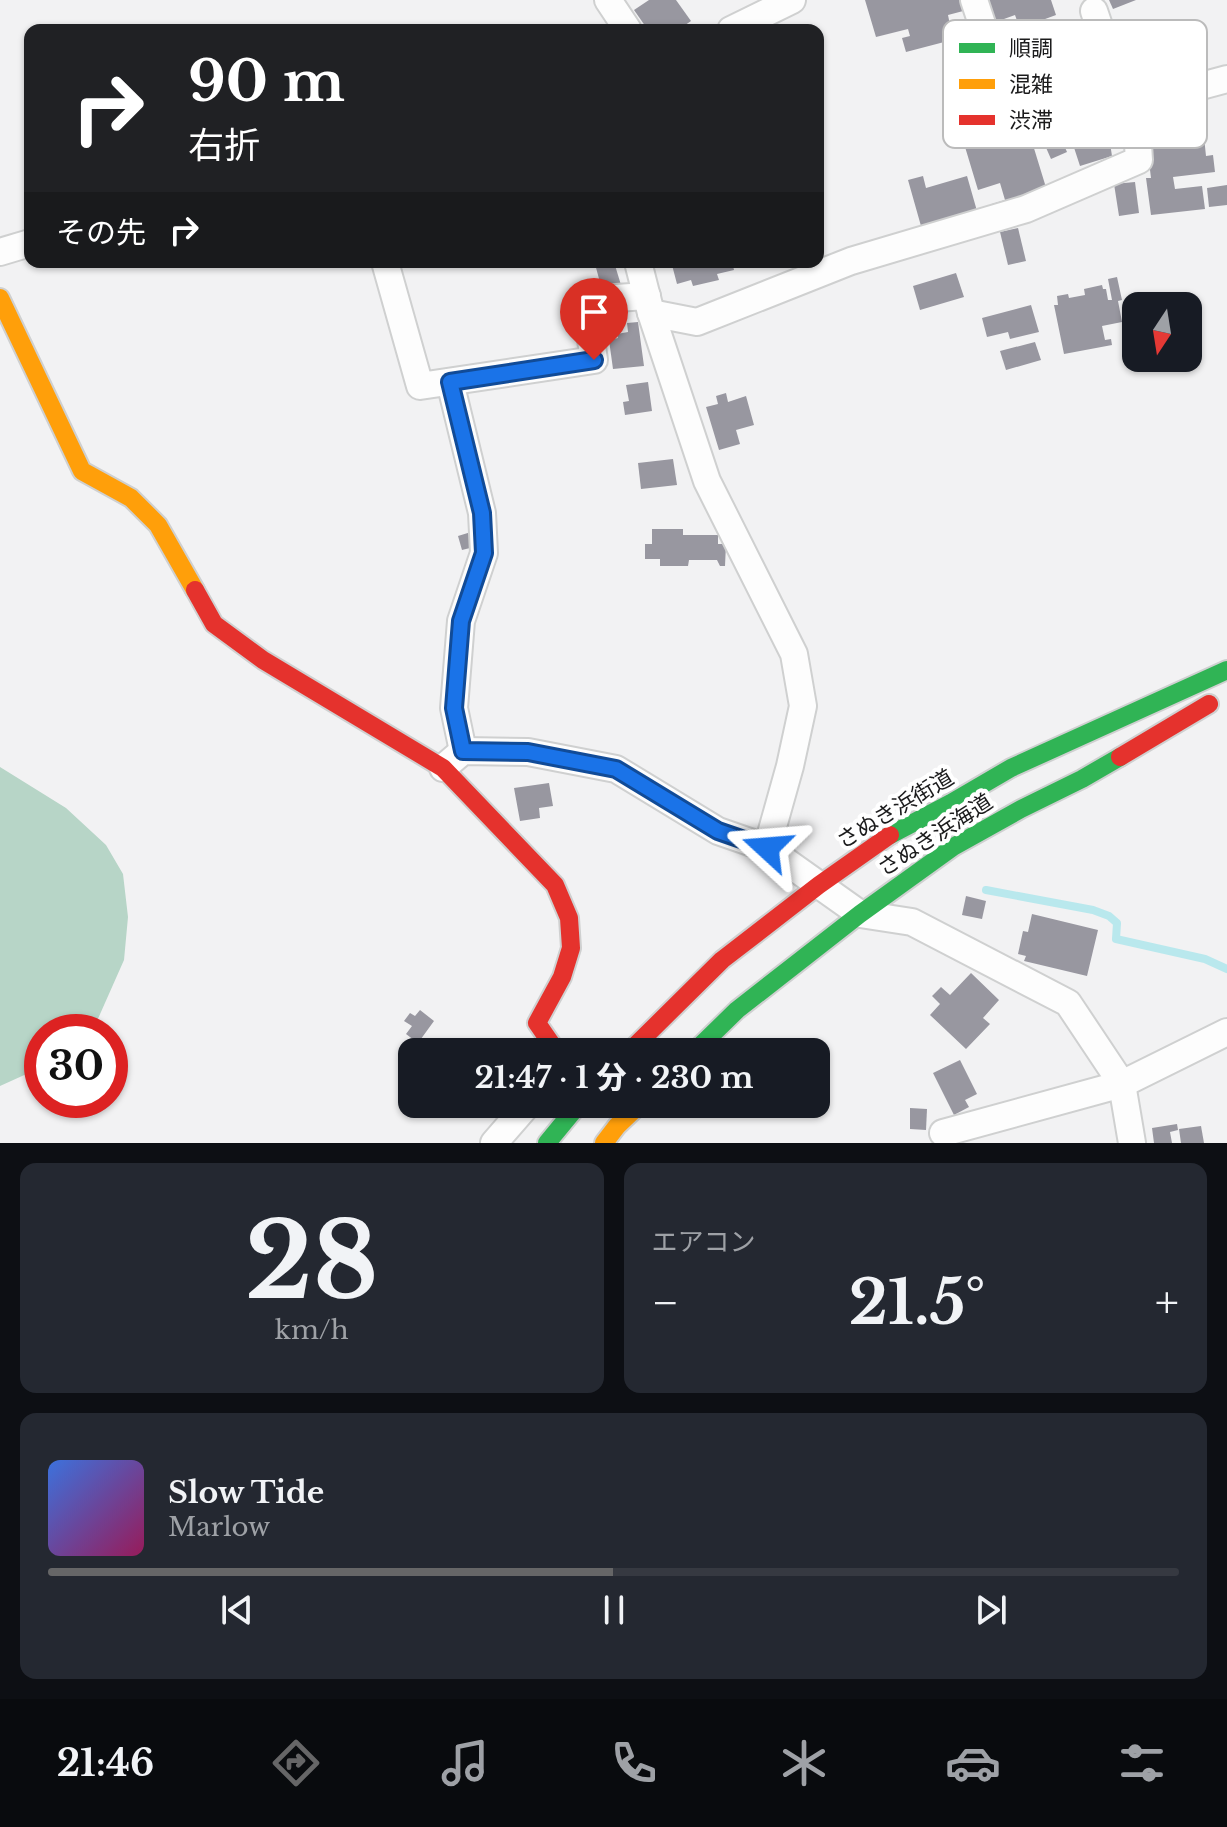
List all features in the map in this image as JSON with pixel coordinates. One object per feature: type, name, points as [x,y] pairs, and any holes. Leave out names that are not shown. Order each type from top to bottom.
[{"type":"main road","points":[[0,298],[82,471],[131,498],[158,525],[214,624],[263,660],[443,768],[555,885],[569,918],[571,948],[562,977],[537,1023],[547,1038]]},
{"type":"main road","name":"さぬき浜街道","points":[[643,1038],[722,960],[819,885],[899,829],[1011,768],[1227,670]]},
{"type":"main road","name":"さぬき浜海道","points":[[708,1038],[737,1010],[860,914],[953,847],[1082,779],[1227,693]]},
{"type":"main road","points":[[547,1143],[568,1118]]},
{"type":"main road","points":[[616,1137],[630,1118]]},
{"type":"street","points":[[608,0],[624,24]]},
{"type":"street","points":[[743,24],[792,0]]},
{"type":"street","points":[[974,0],[981,20]]},
{"type":"street","points":[[1094,11],[1097,20]]},
{"type":"street","points":[[1207,84],[1227,79]]},
{"type":"street","points":[[387,268],[420,386],[594,360],[585,300],[649,305],[697,322],[851,261],[1026,209],[1139,160],[1138,148]]},
{"type":"street","points":[[0,252],[24,245]]},
{"type":"street","points":[[640,268],[707,481],[794,654],[803,706],[767,848]]},
{"type":"street","points":[[450,382],[482,513],[484,553],[461,621],[454,708],[463,751]]},
{"type":"street","points":[[443,768],[463,751],[528,752],[616,769],[718,831],[767,848],[860,914],[912,922],[1068,1003],[1122,1084],[1132,1143]]},
{"type":"street","points":[[943,1133],[1122,1084],[1227,1032]]},
{"type":"street","points":[[494,1143],[516,1118]]},
{"type":"street","points":[[599,1118],[616,1137]]},
{"type":"green space","points":[[0,767],[66,808],[106,845],[123,874],[128,917],[124,960],[100,1014],[24,1014],[24,1075],[0,1086]]},
{"type":"building","points":[[649,0],[676,0],[691,21],[687,24],[644,24],[634,10]]},
{"type":"building","points":[[865,0],[964,0],[967,10],[948,15],[949,20],[943,20],[943,42],[906,52],[902,38],[910,36],[908,29],[876,37]]},
{"type":"building","points":[[985,0],[1051,0],[1056,15],[1042,20],[1017,20],[1015,15],[992,20]]},
{"type":"building","points":[[1109,0],[1136,0],[1113,9]]},
{"type":"building","points":[[965,148],[1034,148],[1048,194],[994,210],[992,204],[1005,200],[1000,183],[978,190]]},
{"type":"building","points":[[1046,148],[1065,148],[1067,152],[1051,159]]},
{"type":"building","points":[[1074,148],[1111,148],[1112,156],[1080,166]]},
{"type":"building","points":[[1147,148],[1205,148],[1206,156],[1213,155],[1215,172],[1173,177],[1175,189],[1202,186],[1205,209],[1151,215],[1146,178],[1151,178]]},
{"type":"building","points":[[923,176],[926,188],[967,176],[979,218],[939,229],[936,222],[921,226],[908,180]]},
{"type":"building","points":[[1135,182],[1139,213],[1119,216],[1114,184]]},
{"type":"building","points":[[1227,185],[1227,205],[1209,207],[1207,188]]},
{"type":"building","points":[[1018,228],[1026,261],[1008,265],[1000,232]]},
{"type":"building","points":[[596,268],[616,268],[621,285],[608,289],[606,284],[601,286]]},
{"type":"building","points":[[673,268],[734,268],[717,274],[719,280],[693,286],[691,280],[677,284]]},
{"type":"building","points":[[956,273],[964,297],[920,310],[913,286]]},
{"type":"building","points":[[1117,277],[1122,300],[1118,301],[1122,322],[1102,326],[1105,340],[1111,339],[1112,345],[1064,354],[1054,305],[1058,305],[1057,296],[1068,294],[1069,298],[1085,295],[1084,289],[1102,285],[1108,300],[1112,300],[1108,279]]},
{"type":"building","points":[[1031,305],[1039,332],[1010,339],[1008,332],[987,337],[982,318]]},
{"type":"building","points":[[638,322],[644,366],[613,369],[609,340],[618,338],[617,334],[628,332],[627,323]]},
{"type":"building","points":[[1035,342],[1041,360],[1006,370],[1000,351]]},
{"type":"building","points":[[648,382],[652,411],[625,415],[623,402],[629,401],[626,385]]},
{"type":"building","points":[[726,393],[728,402],[746,396],[754,425],[736,430],[740,444],[719,450],[706,407],[718,404],[716,396]]},
{"type":"building","points":[[673,459],[677,485],[641,489],[638,463]]},
{"type":"building","points":[[652,529],[683,529],[683,535],[718,535],[718,544],[726,544],[725,566],[720,566],[717,560],[689,560],[688,566],[660,566],[660,559],[645,559],[645,544],[652,544]]},
{"type":"building","points":[[471,532],[471,552],[470,548],[462,550],[458,536]]},
{"type":"building","points":[[549,783],[553,806],[539,808],[540,818],[520,821],[514,788]]},
{"type":"building","points":[[966,896],[986,901],[982,919],[962,915]]},
{"type":"building","points":[[1032,914],[1098,930],[1087,976],[1024,961],[1026,956],[1018,954],[1023,931],[1028,932]]},
{"type":"building","points":[[971,973],[999,1000],[983,1018],[990,1024],[966,1049],[930,1015],[940,1004],[932,996],[941,987],[950,995]]},
{"type":"building","points":[[420,1010],[434,1021],[422,1038],[411,1038],[406,1034],[412,1026],[404,1021],[410,1013],[415,1016]]},
{"type":"building","points":[[960,1060],[977,1094],[965,1100],[969,1107],[954,1115],[933,1073]]},
{"type":"building","points":[[910,1108],[927,1109],[926,1130],[910,1129]]},
{"type":"building","points":[[1177,1124],[1178,1130],[1170,1132],[1172,1143],[1154,1143],[1152,1128]]},
{"type":"building","points":[[1201,1126],[1204,1143],[1181,1143],[1179,1129]]},
{"type":"waterway","points":[[986,890],[1093,910],[1117,923],[1116,939],[1205,959],[1227,969]]},
{"type":"traffic: fast","points":[[890,835],[1011,768],[1227,670]]},
{"type":"traffic: fast","points":[[708,1038],[737,1010],[860,914],[953,847],[1120,757]]},
{"type":"traffic: fast","points":[[547,1143],[568,1118]]},
{"type":"traffic: slow","points":[[0,298],[82,471],[131,498],[158,525],[195,590]]},
{"type":"traffic: slow","points":[[604,1143],[625,1118]]},
{"type":"traffic: jam","points":[[195,590],[214,624],[263,660],[443,768],[555,885],[569,918],[571,948],[562,977],[537,1023],[547,1038]]},
{"type":"traffic: jam","points":[[1120,757],[1209,704]]},
{"type":"traffic: jam","points":[[643,1038],[722,960],[890,835]]},
{"type":"route","points":[[594,360],[450,382],[482,513],[484,553],[461,621],[454,708],[463,751],[528,752],[616,769],[718,831],[767,848]]}]
